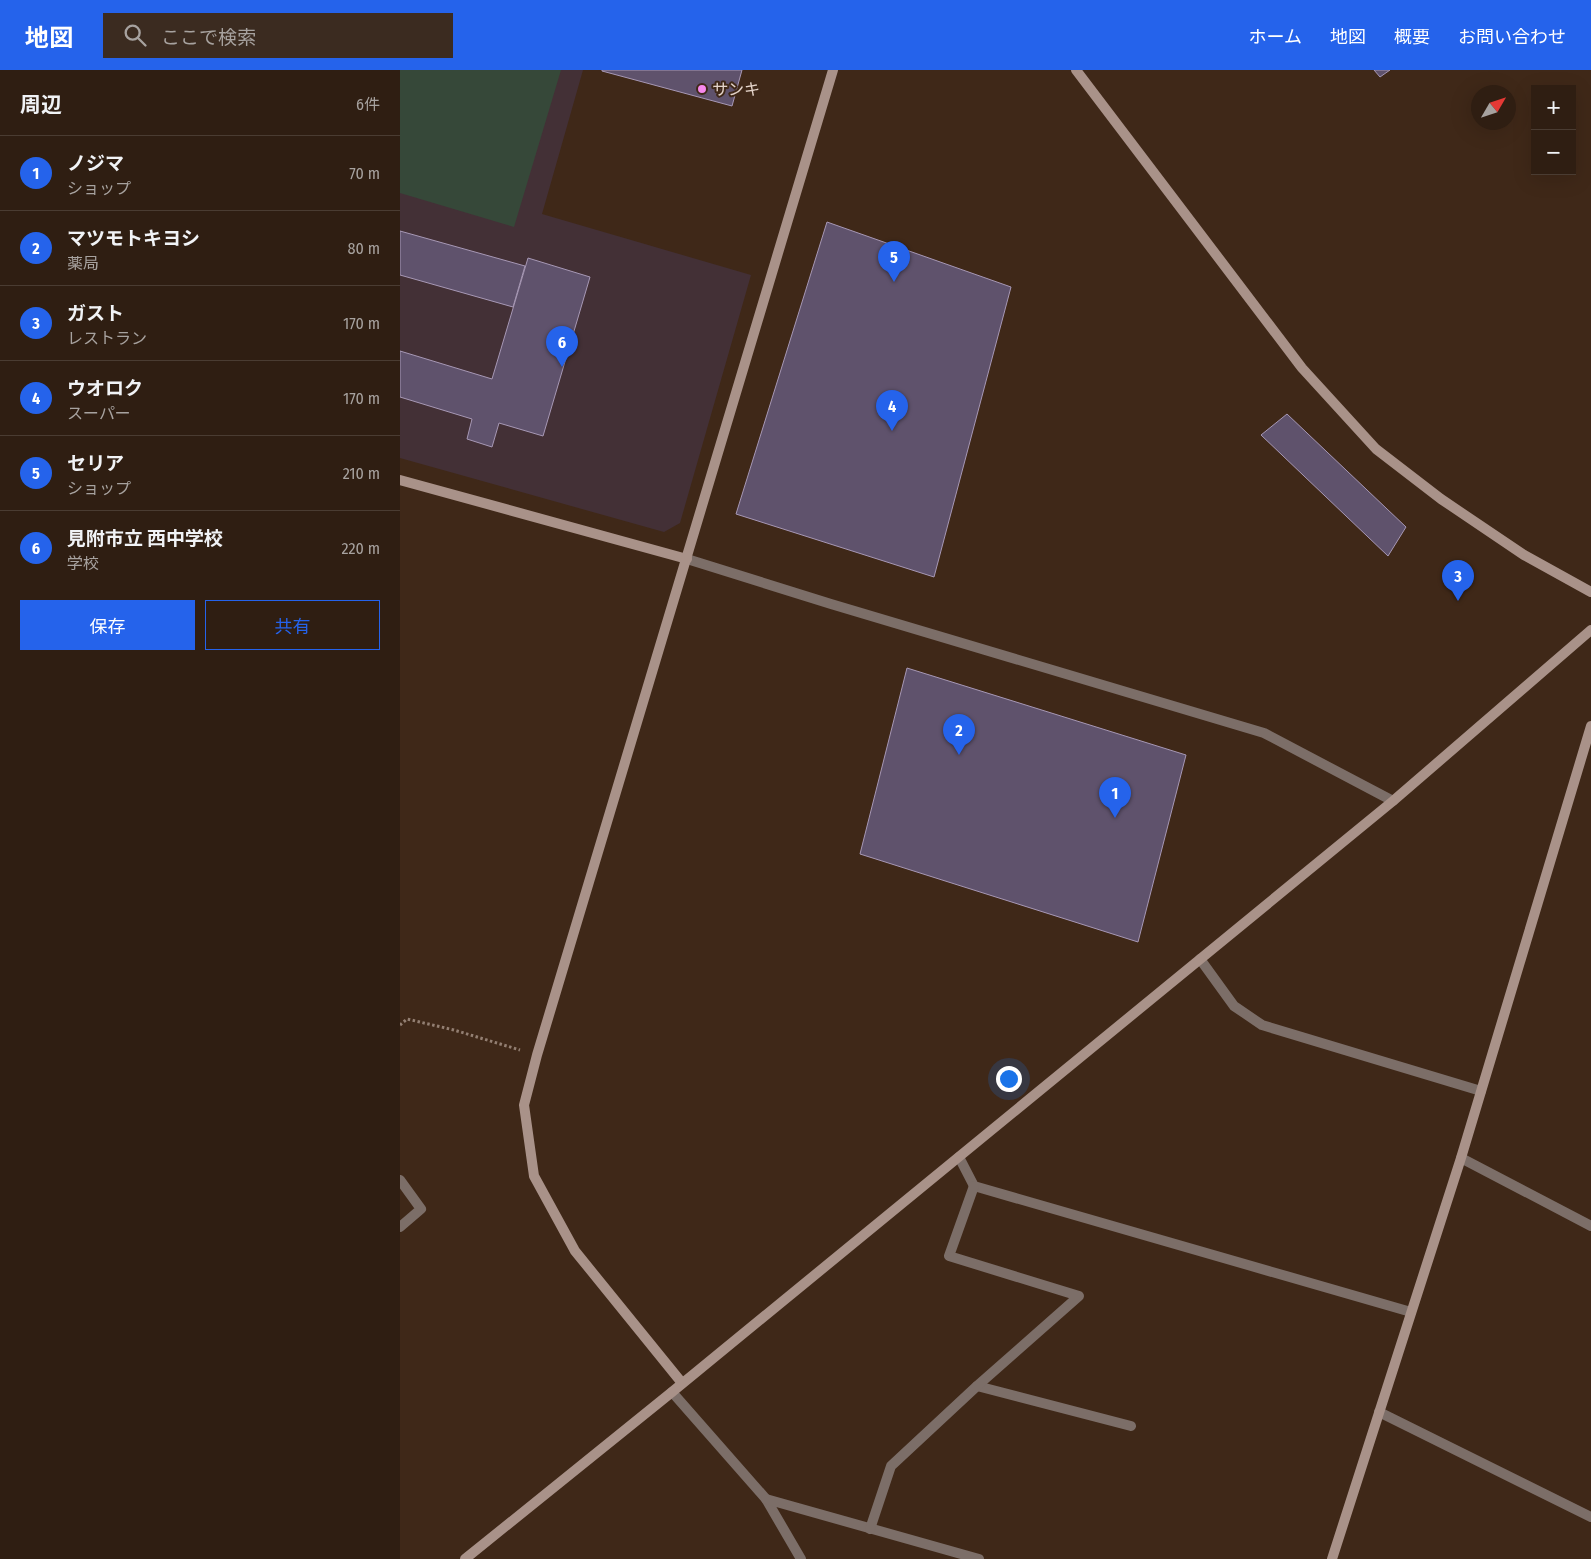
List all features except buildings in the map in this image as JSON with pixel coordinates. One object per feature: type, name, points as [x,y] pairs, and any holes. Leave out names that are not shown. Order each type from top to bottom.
[{"type":"street","points":[[682,1383],[575,1251],[534,1176],[524,1105],[537,1055],[833,70]]},
{"type":"street","points":[[1076,70],[1302,368],[1376,450],[1440,499],[1524,555],[1591,592]]},
{"type":"street","points":[[400,480],[687,559],[831,604],[1264,733],[1393,801]]},
{"type":"street","points":[[465,1559],[672,1392],[1393,801],[1591,630]]},
{"type":"street","points":[[1332,1559],[1461,1158],[1591,726]]},
{"type":"street","points":[[1200,960],[1234,1006],[1262,1025],[1481,1091]]},
{"type":"street","points":[[959,1157],[974,1186],[1411,1312]]},
{"type":"street","points":[[1461,1158],[1591,1226]]},
{"type":"street","points":[[400,1180],[421,1209],[400,1227]]},
{"type":"street","points":[[870,1528],[891,1466],[977,1386],[1079,1296],[949,1256],[974,1186]]},
{"type":"street","points":[[977,1386],[1130,1426]]},
{"type":"street","points":[[672,1392],[766,1500],[801,1559]]},
{"type":"street","points":[[1379,1412],[1591,1517]]},
{"type":"street","points":[[766,1500],[979,1559]]},
{"type":"path","points":[[400,1025],[407,1019],[454,1030],[537,1055]]},
{"type":"shaded area","points":[[400,70],[583,70],[542,214],[751,275],[680,523],[664,532],[400,458]]},
{"type":"green space","points":[[400,70],[561,70],[514,227],[400,193]]},
{"type":"place","name":"サンキ","points":[[702,89]]},
{"type":"place","name":"セリア","points":[[894,282]]},
{"type":"place","name":"見附市立 西中学校","points":[[562,367]]},
{"type":"place","name":"ウオロク","points":[[892,431]]},
{"type":"place","name":"ガスト","points":[[1458,601]]},
{"type":"place","name":"マツモトキヨシ","points":[[959,755]]},
{"type":"place","name":"ノジマ","points":[[1115,818]]}]
